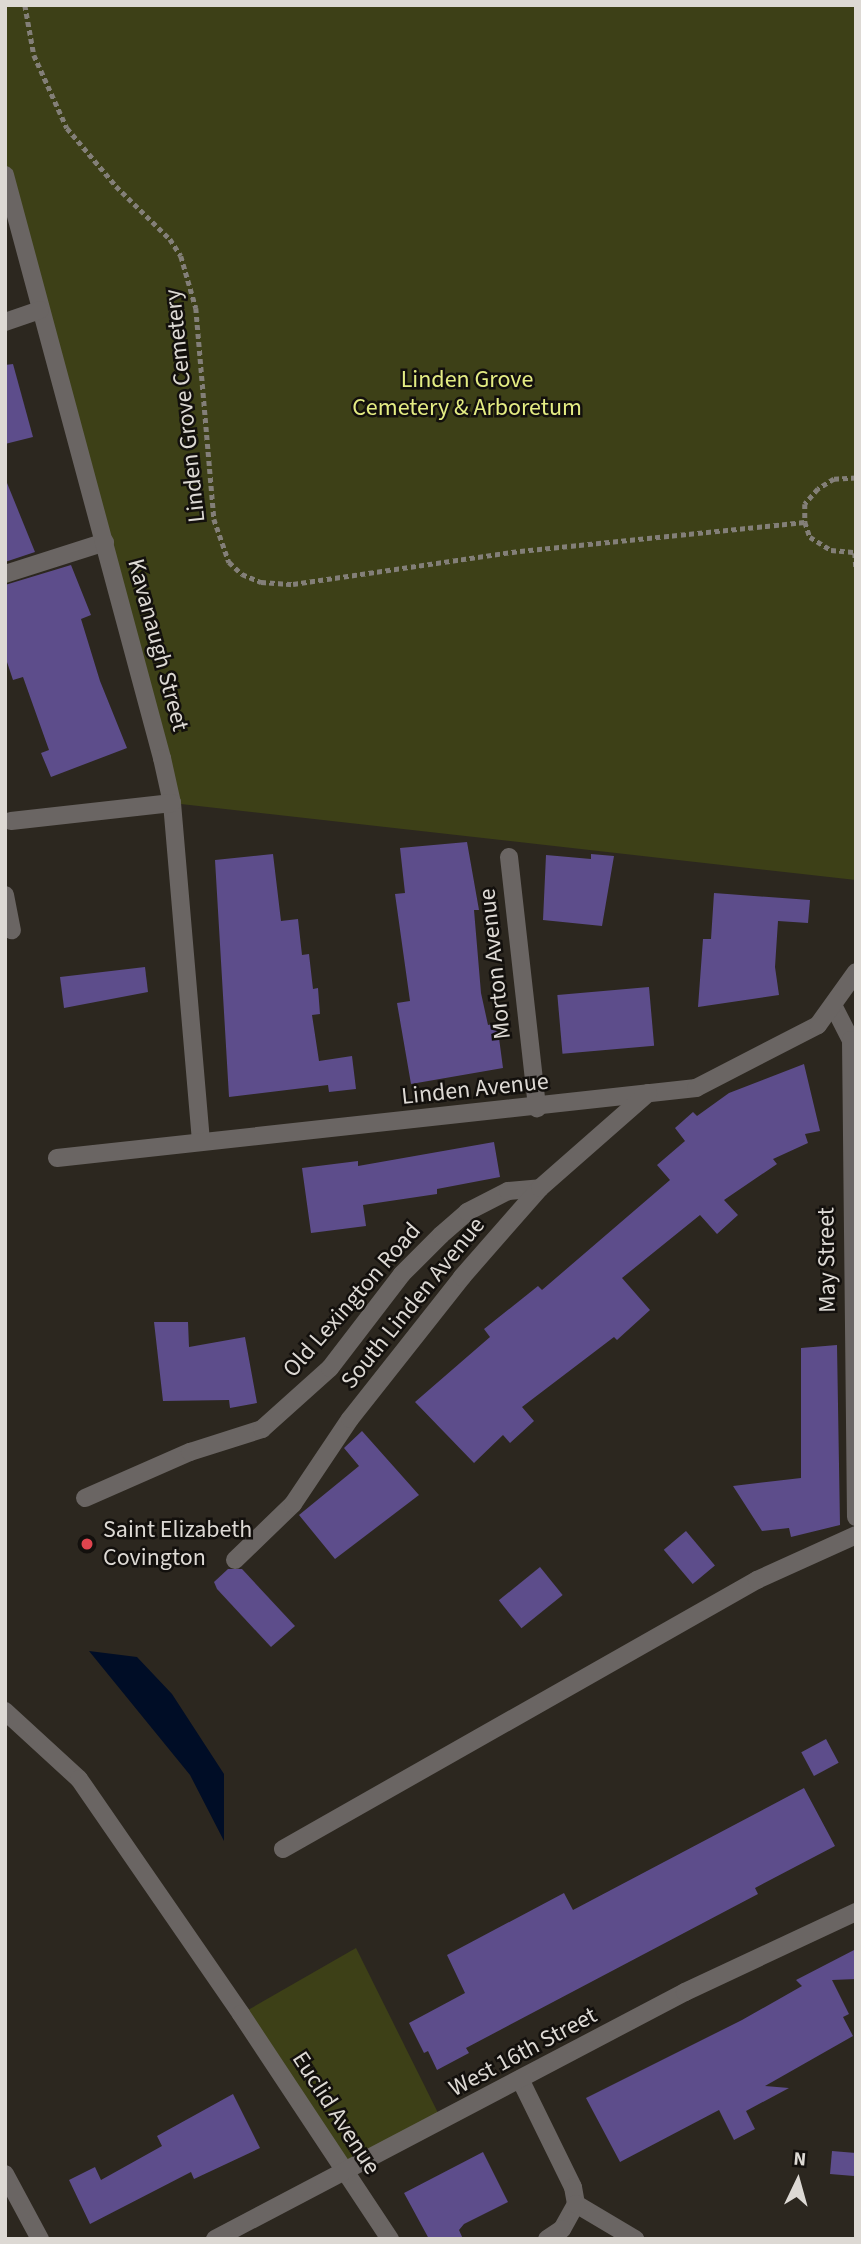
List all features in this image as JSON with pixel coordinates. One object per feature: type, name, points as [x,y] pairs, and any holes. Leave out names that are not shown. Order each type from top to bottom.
[{"type":"street","name":"Kavanaugh Street","points":[[5,175],[105,542],[172,803],[201,1140]]},
{"type":"street","points":[[5,322],[40,310]]},
{"type":"street","points":[[5,574],[105,542]]},
{"type":"street","points":[[11,821],[172,803]]},
{"type":"street","name":"Morton Avenue","points":[[509,857],[537,1108]]},
{"type":"street","points":[[5,895],[12,930]]},
{"type":"street","name":"Linden Avenue","points":[[57,1158],[201,1140],[537,1108],[696,1088],[818,1025],[834,1007],[856,972]]},
{"type":"street","name":"May Street","points":[[834,1007],[851,1040],[856,1517]]},
{"type":"street","name":"South Linden Avenue","points":[[235,1560],[293,1504],[359,1408],[462,1277],[540,1188],[648,1093]]},
{"type":"street","name":"Old Lexington Road","points":[[85,1498],[190,1452],[262,1429],[330,1368],[402,1274],[440,1235],[467,1212],[508,1191],[540,1188]]},
{"type":"street","points":[[283,1849],[757,1580],[856,1535]]},
{"type":"street","name":"Euclid Avenue","points":[[5,1711],[79,1779],[241,2014],[390,2239]]},
{"type":"street","name":"West 16th Street","points":[[215,2239],[347,2173],[685,1992],[856,1912]]},
{"type":"street","points":[[520,2079],[573,2187],[576,2204],[562,2229],[547,2239]]},
{"type":"street","points":[[5,2174],[40,2239]]},
{"type":"street","points":[[576,2204],[635,2239]]},
{"type":"path","name":"Linden Grove Cemetery","points":[[25,5],[34,55],[68,128],[116,186],[170,239],[186,268],[196,308],[214,519],[229,562],[242,574],[261,582],[293,584],[520,551],[805,522]]},
{"type":"path","points":[[856,478],[834,480],[818,489],[805,504],[805,522],[810,537],[831,550],[855,552],[856,566]]},
{"type":"green space","name":"Linden Grove Cemetery & Arboretum","points":[[5,5],[856,5],[856,880],[172,803],[5,175]]},
{"type":"green space","points":[[356,1948],[443,2123],[347,2173],[241,2014]]},
{"type":"water","points":[[89,1651],[137,1657],[172,1694],[224,1774],[224,1841],[190,1775]]},
{"type":"building","points":[[13,364],[33,437],[5,444],[5,365]]},
{"type":"building","points":[[5,478],[35,552],[5,562]]},
{"type":"building","points":[[71,565],[91,615],[81,619],[100,681],[127,748],[51,777],[41,753],[49,750],[23,677],[13,680],[5,656],[5,585]]},
{"type":"building","points":[[467,842],[479,910],[474,910],[481,993],[488,1025],[497,1023],[503,1068],[411,1084],[397,1003],[410,1001],[395,894],[405,893],[400,848]]},
{"type":"building","points":[[273,854],[281,921],[298,919],[302,955],[309,954],[313,989],[318,988],[320,1014],[312,1015],[319,1061],[352,1056],[356,1089],[329,1092],[328,1085],[229,1097],[215,860]]},
{"type":"building","points":[[591,854],[614,856],[602,926],[543,920],[546,855],[591,859]]},
{"type":"building","points":[[714,893],[810,900],[808,923],[778,921],[775,967],[779,995],[698,1007],[703,939],[711,939]]},
{"type":"building","points":[[145,967],[148,992],[64,1008],[60,977]]},
{"type":"building","points":[[649,987],[654,1046],[562,1054],[557,995]]},
{"type":"building","points":[[804,1064],[820,1131],[805,1134],[808,1143],[773,1159],[777,1164],[724,1200],[738,1215],[717,1234],[700,1215],[622,1278],[650,1310],[617,1340],[614,1337],[522,1407],[534,1421],[510,1443],[503,1435],[474,1463],[415,1402],[490,1337],[484,1329],[538,1286],[542,1290],[670,1180],[657,1165],[685,1141],[675,1128],[693,1112],[697,1116],[729,1093]]},
{"type":"building","points":[[494,1142],[500,1177],[437,1189],[437,1194],[363,1205],[366,1226],[311,1233],[302,1168],[358,1161],[358,1166]]},
{"type":"building","points":[[154,1322],[188,1322],[189,1347],[245,1337],[257,1403],[230,1408],[229,1400],[163,1401]]},
{"type":"building","points":[[837,1345],[840,1525],[791,1537],[789,1528],[762,1531],[733,1486],[801,1478],[801,1348]]},
{"type":"building","points":[[362,1431],[419,1495],[335,1559],[299,1515],[359,1466],[344,1448]]},
{"type":"building","points":[[686,1531],[715,1565],[693,1584],[664,1550]]},
{"type":"building","points":[[540,1567],[563,1595],[521,1628],[499,1600]]},
{"type":"building","points":[[228,1569],[242,1569],[295,1626],[271,1647],[217,1589],[214,1582]]},
{"type":"building","points":[[826,1739],[839,1763],[814,1776],[801,1752]]},
{"type":"building","points":[[804,1788],[835,1846],[755,1888],[758,1894],[466,2048],[469,2053],[437,2070],[428,2051],[424,2053],[409,2023],[465,1993],[447,1955],[564,1893],[573,1910]]},
{"type":"building","points":[[856,1949],[856,1979],[832,1980],[849,2014],[843,2017],[853,2036],[765,2086],[789,2088],[746,2111],[755,2129],[734,2140],[719,2110],[620,2162],[586,2098],[742,2020],[802,1986],[796,1980]]},
{"type":"building","points":[[233,2094],[260,2148],[194,2179],[191,2172],[90,2224],[69,2180],[95,2167],[101,2180],[162,2146],[157,2136]]},
{"type":"building","points":[[832,2151],[856,2153],[854,2176],[830,2174]]},
{"type":"building","points":[[483,2152],[508,2202],[464,2224],[459,2230],[463,2239],[429,2239],[404,2193]]},
{"type":"place","name":"Saint Elizabeth Covington","points":[[87,1544]]}]
